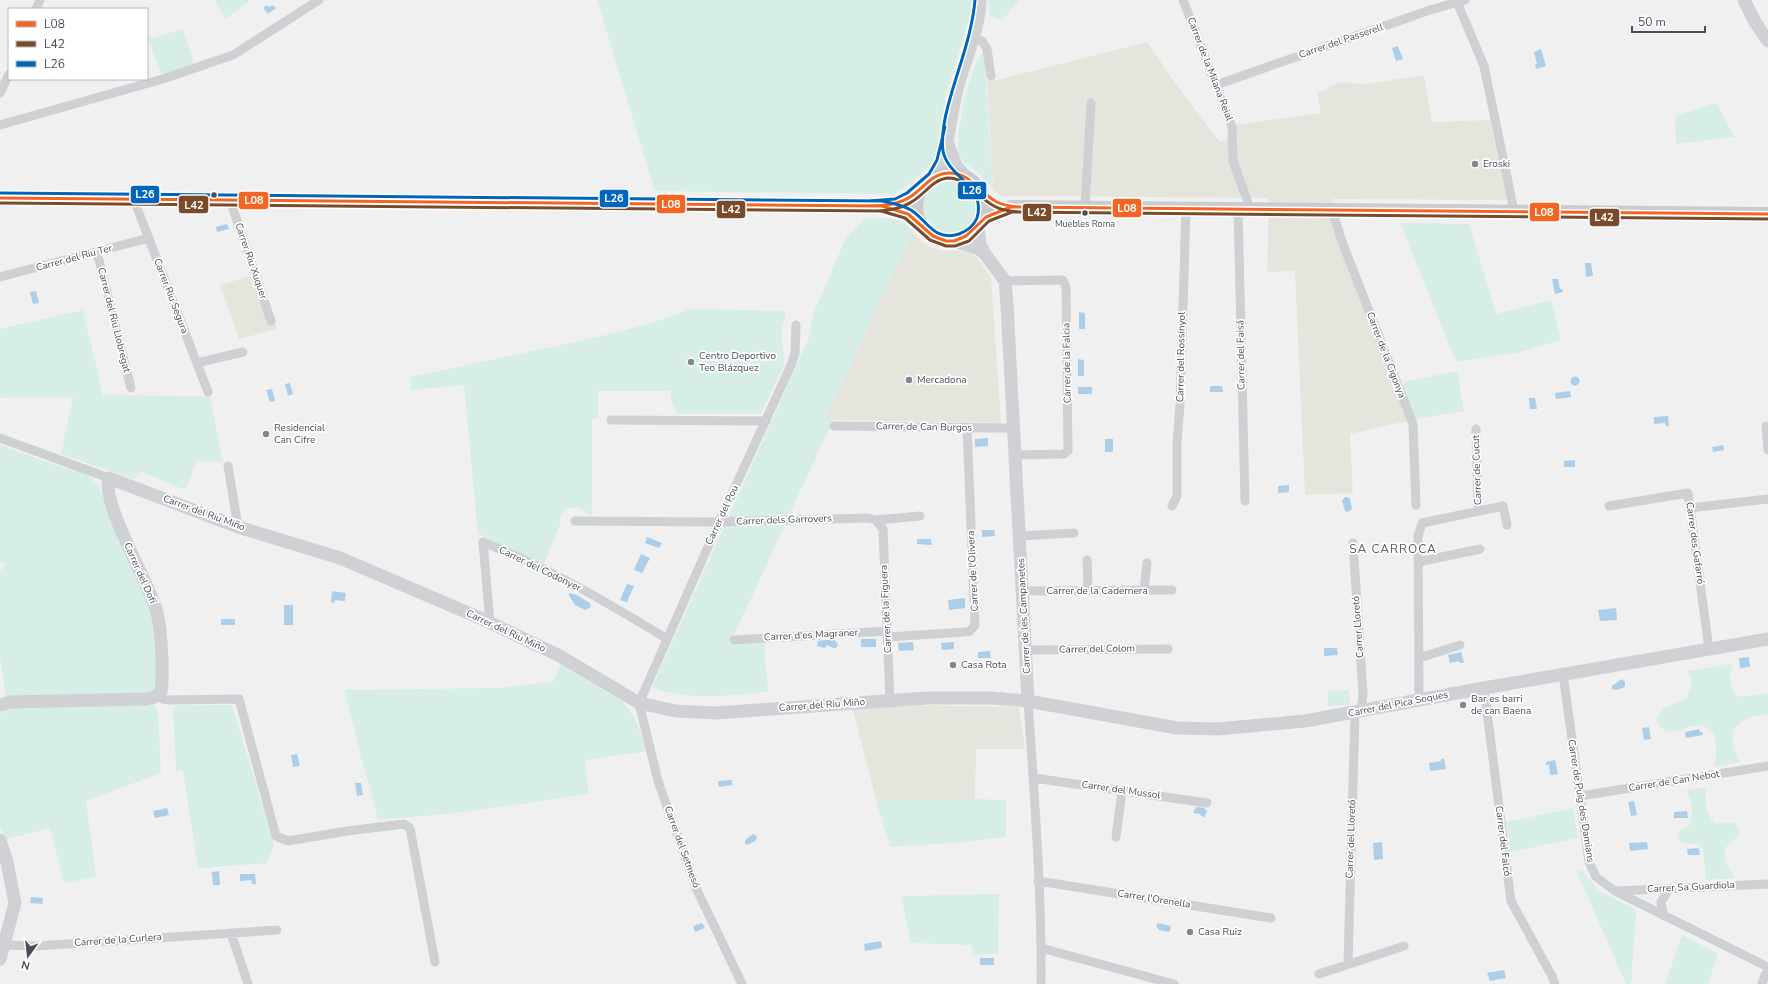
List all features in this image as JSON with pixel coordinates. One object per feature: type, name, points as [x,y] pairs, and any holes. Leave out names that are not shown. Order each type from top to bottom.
[{"type":"main road","points":[[0,198],[882,206],[903,201],[919,190],[933,177],[946,173],[956,173],[965,176],[976,185],[980,191],[984,205],[980,223]]},
{"type":"main road","points":[[919,190],[915,203],[919,223]]},
{"type":"main road","points":[[980,191],[992,200],[1011,207],[1768,214]]},
{"type":"main road","points":[[882,206],[904,212],[937,239],[954,241],[970,234],[991,214],[1011,207]]},
{"type":"street","points":[[0,125],[163,79],[233,55],[319,0]]},
{"type":"street","points":[[933,177],[942,162],[958,86],[974,38],[979,16],[980,0]]},
{"type":"street","name":"Carrer de la Milana Reial","points":[[1183,0],[1232,128],[1233,161],[1244,208]]},
{"type":"street","points":[[1458,1],[1484,66],[1514,211]]},
{"type":"street","name":"Carrer del Passerell","points":[[1216,85],[1458,1]]},
{"type":"street","points":[[1747,1],[1757,26],[1768,41]]},
{"type":"street","points":[[974,38],[982,41],[987,49],[991,76]]},
{"type":"street","points":[[0,93],[8,76]]},
{"type":"street","points":[[1085,208],[1091,103]]},
{"type":"street","points":[[947,140],[953,161],[965,176]]},
{"type":"street","name":"Carrer Riu Segura","points":[[134,200],[208,392]]},
{"type":"street","name":"Carrer Riu Xuquer","points":[[230,200],[271,321]]},
{"type":"street","name":"Carrer del Rossinyol","points":[[1172,506],[1177,496],[1177,443],[1180,405],[1186,208]]},
{"type":"street","name":"Carrer del Faisá","points":[[1244,208],[1245,501]]},
{"type":"street","name":"Carrer de la Cigonya","points":[[1332,209],[1341,239],[1413,424],[1416,505]]},
{"type":"street","points":[[980,223],[979,241],[985,254],[1005,280]]},
{"type":"street","name":"Carrer del Riu Ter","points":[[0,277],[149,238]]},
{"type":"street","points":[[954,241],[977,248],[985,254]]},
{"type":"street","name":"Carrer del Riu Llobregat","points":[[97,252],[130,388]]},
{"type":"street","name":"Carrer de les Campanetes","points":[[1005,280],[1016,455],[1025,650],[1034,778],[1041,948],[1041,984]]},
{"type":"street","name":"Carrer de la Falcia","points":[[1005,280],[1063,280],[1066,287],[1068,451],[1064,454],[1016,455]]},
{"type":"street","name":"Carrer del Pou","points":[[638,703],[718,522],[792,363],[795,353],[796,325]]},
{"type":"street","points":[[197,363],[243,352]]},
{"type":"street","points":[[611,420],[766,421]]},
{"type":"street","name":"Carrer de Can Burgos","points":[[834,426],[1014,428]]},
{"type":"street","points":[[1766,426],[1768,450]]},
{"type":"street","name":"Carrer de l'Olivera","points":[[888,634],[965,632],[970,631],[975,626],[966,427]]},
{"type":"street","name":"Carrer de Cucut","points":[[1476,429],[1478,511]]},
{"type":"street","name":"Carrer del Riu Miño","points":[[0,438],[238,526],[340,558],[490,623],[560,656],[638,703],[676,711],[699,713],[947,698],[991,698],[1028,701]]},
{"type":"street","points":[[228,466],[238,526]]},
{"type":"street","name":"Carrer del Dofí","points":[[109,478],[109,492],[118,524],[156,610],[162,684],[159,694]]},
{"type":"street","name":"Carrer des Gafarró","points":[[1609,506],[1688,493],[1710,649]]},
{"type":"street","points":[[1690,508],[1768,499]]},
{"type":"street","points":[[1419,700],[1418,536],[1422,523],[1503,506],[1507,525]]},
{"type":"street","name":"Carrer dels Garrovers","points":[[575,521],[718,522],[868,518],[876,520],[920,516]]},
{"type":"street","name":"Carrer de la Figuera","points":[[876,520],[883,529],[890,701]]},
{"type":"street","points":[[1020,536],[1074,532]]},
{"type":"street","name":"Carrer del Codonyer","points":[[490,623],[483,542],[568,580],[667,639]]},
{"type":"street","name":"Carrer Lloretó","points":[[1353,543],[1363,693],[1358,712]]},
{"type":"street","points":[[1418,562],[1480,549]]},
{"type":"street","points":[[1087,560],[1088,591]]},
{"type":"street","points":[[1144,590],[1147,562]]},
{"type":"street","name":"Carrer de la Cadernera","points":[[1022,591],[1172,590]]},
{"type":"street","name":"Carrer d'es Magraner","points":[[734,640],[888,634]]},
{"type":"street","name":"Carrer del Pica Soques","points":[[1028,701],[1177,728],[1218,729],[1305,721],[1563,674],[1768,639]]},
{"type":"street","points":[[1419,658],[1460,645]]},
{"type":"street","name":"Carrer del Colom","points":[[1025,650],[1168,649]]},
{"type":"street","name":"Carrer de Puig des Damians","points":[[1563,674],[1589,862],[1596,877],[1615,891],[1768,968]]},
{"type":"street","name":"Carrer del Falcó","points":[[1484,688],[1511,901],[1555,984]]},
{"type":"street","points":[[0,705],[10,702],[147,699],[155,697],[159,694],[163,699],[169,700],[239,699],[276,836],[288,841],[347,831],[404,824],[410,828],[435,962]]},
{"type":"street","name":"Carrer del Setmesó","points":[[638,703],[658,782],[696,888],[742,984]]},
{"type":"street","name":"Carrer del Lloretó","points":[[1348,964],[1358,712]]},
{"type":"street","name":"Carrer de Can Nebot","points":[[1580,796],[1768,766]]},
{"type":"street","name":"Carrer del Mussol","points":[[1034,778],[1207,803]]},
{"type":"street","points":[[1116,838],[1122,791]]},
{"type":"street","points":[[0,840],[7,862],[15,903],[0,959]]},
{"type":"street","name":"Carrer l'Orenella","points":[[1038,881],[1271,918]]},
{"type":"street","name":"Carrer Sa Guardiola","points":[[1615,891],[1768,884]]},
{"type":"street","points":[[1664,916],[1661,902],[1669,889]]},
{"type":"street","name":"Carrer de la Curlera","points":[[4,945],[36,946],[277,930]]},
{"type":"street","points":[[231,933],[248,984]]},
{"type":"street","points":[[1319,974],[1404,946]]},
{"type":"street","points":[[1041,948],[1174,984]]},
{"type":"street","points":[[1762,984],[1765,975],[1768,972]]},
{"type":"shaded area","points":[[1147,42],[1183,94],[1220,142],[1227,139],[1234,125],[1321,113],[1317,93],[1340,82],[1366,84],[1424,75],[1432,122],[1490,120],[1507,200],[1332,199],[1334,228],[1407,421],[1350,434],[1353,493],[1305,495],[1295,271],[1267,272],[1269,198],[1000,196],[993,189],[987,80],[993,81]]},
{"type":"shaded area","points":[[913,232],[921,241],[932,248],[946,251],[965,251],[975,256],[991,277],[1001,423],[824,420]]},
{"type":"shaded area","points":[[260,273],[277,329],[239,339],[220,285]]},
{"type":"shaded area","points":[[906,705],[1019,707],[1025,749],[976,749],[975,799],[876,800],[853,710]]},
{"type":"green space","points":[[215,0],[251,0],[225,19]]},
{"type":"green space","points":[[597,0],[972,0],[972,11],[946,94],[937,150],[933,163],[905,188],[892,194],[655,191]]},
{"type":"green space","points":[[988,0],[1020,0],[1002,20],[990,16]]},
{"type":"green space","points":[[183,29],[195,68],[163,79],[148,39]]},
{"type":"green space","points":[[984,52],[993,189],[978,172],[964,163],[958,153],[958,135],[965,96],[977,60]]},
{"type":"green space","points":[[1716,103],[1735,137],[1676,144],[1675,116]]},
{"type":"green space","points":[[950,179],[961,181],[970,187],[976,196],[978,207],[976,218],[970,227],[961,233],[950,235],[939,233],[930,227],[924,218],[922,207],[924,196],[930,187],[939,181]]},
{"type":"green space","points":[[866,218],[886,218],[898,220],[908,226],[913,232],[824,420],[833,420],[730,644],[764,643],[768,692],[725,696],[694,696],[665,692],[652,687],[808,340],[814,312],[846,238]]},
{"type":"green space","points":[[1400,223],[1469,224],[1496,314],[1551,300],[1561,340],[1516,353],[1456,362]]},
{"type":"green space","points":[[691,309],[785,311],[785,319],[782,328],[784,365],[761,414],[677,414],[671,401],[671,391],[598,391],[598,418],[592,419],[592,515],[589,516],[581,508],[576,507],[566,510],[563,513],[544,564],[478,534],[464,385],[411,390],[410,377],[598,337],[645,325]]},
{"type":"green space","points":[[83,310],[103,395],[210,396],[223,462],[197,461],[185,490],[142,472],[133,479],[61,454],[73,397],[0,398],[0,329]]},
{"type":"green space","points":[[1457,371],[1464,411],[1415,419],[1402,386],[1408,381]]},
{"type":"green space","points":[[0,445],[58,466],[87,474],[99,486],[111,521],[152,612],[157,682],[154,690],[151,692],[147,694],[6,697],[0,656],[0,571],[6,564],[0,562]]},
{"type":"green space","points":[[561,663],[623,702],[634,717],[648,751],[585,760],[589,794],[457,813],[378,820],[344,690],[496,688],[553,682]]},
{"type":"green space","points":[[1733,663],[1730,682],[1733,690],[1740,697],[1768,693],[1768,714],[1747,719],[1740,722],[1736,727],[1733,733],[1733,741],[1739,762],[1714,767],[1716,746],[1713,733],[1709,729],[1703,726],[1694,726],[1670,732],[1665,731],[1656,720],[1662,709],[1687,698],[1692,684],[1688,671]]},
{"type":"green space","points":[[1349,690],[1350,705],[1328,706],[1328,691]]},
{"type":"green space","points":[[154,705],[158,713],[161,773],[86,801],[96,877],[64,883],[50,828],[7,839],[0,827],[0,714],[5,710],[13,708]]},
{"type":"green space","points":[[179,705],[232,705],[274,845],[267,863],[198,868],[183,770],[176,771],[173,710]]},
{"type":"green space","points":[[1707,787],[1706,806],[1715,823],[1734,822],[1739,829],[1738,837],[1727,846],[1724,855],[1725,860],[1735,878],[1706,880],[1703,849],[1698,844],[1683,843],[1677,837],[1682,829],[1689,825],[1692,812],[1687,790]]},
{"type":"green space","points":[[876,800],[1006,800],[1006,837],[966,842],[890,847]]},
{"type":"green space","points":[[1573,808],[1578,838],[1511,852],[1506,822]]},
{"type":"green space","points":[[1582,870],[1598,890],[1636,910],[1631,984],[1626,984],[1577,872]]},
{"type":"green space","points":[[999,894],[998,953],[973,955],[972,945],[911,943],[901,896]]},
{"type":"green space","points":[[1682,935],[1718,954],[1708,984],[1665,984]]},
{"type":"water","points":[[267,5],[269,7],[273,5],[276,8],[268,14],[263,8]]},
{"type":"water","points":[[1398,46],[1403,59],[1396,61],[1392,48]]},
{"type":"water","points":[[1541,49],[1546,66],[1536,69],[1535,65],[1537,64],[1534,52]]},
{"type":"water","points":[[227,224],[229,229],[217,232],[216,227]]},
{"type":"water","points":[[1585,263],[1591,263],[1593,276],[1586,277]]},
{"type":"water","points":[[1552,279],[1558,279],[1560,289],[1562,289],[1563,292],[1555,294]]},
{"type":"water","points":[[36,291],[39,303],[33,304],[30,292]]},
{"type":"water","points":[[1079,312],[1085,313],[1085,329],[1079,329]]},
{"type":"water","points":[[1078,359],[1084,360],[1084,376],[1078,376]]},
{"type":"water","points":[[1575,376],[1580,381],[1575,386],[1570,381]]},
{"type":"water","points":[[290,383],[293,394],[288,396],[285,384]]},
{"type":"water","points":[[1210,386],[1222,386],[1223,392],[1210,392]]},
{"type":"water","points":[[1078,387],[1092,387],[1092,394],[1078,394]]},
{"type":"water","points":[[272,389],[275,401],[270,402],[266,390]]},
{"type":"water","points":[[1570,391],[1571,397],[1556,399],[1555,393]]},
{"type":"water","points":[[1529,398],[1535,398],[1537,409],[1530,409]]},
{"type":"water","points":[[1668,416],[1669,426],[1666,426],[1665,423],[1654,424],[1654,417]]},
{"type":"water","points":[[988,438],[988,446],[975,447],[975,439]]},
{"type":"water","points":[[1105,439],[1113,439],[1113,452],[1105,452]]},
{"type":"water","points":[[1723,445],[1724,450],[1713,452],[1712,447]]},
{"type":"water","points":[[1575,460],[1575,467],[1564,467],[1564,461]]},
{"type":"water","points":[[1289,485],[1289,492],[1278,493],[1278,486]]},
{"type":"water","points":[[1345,497],[1350,499],[1352,509],[1348,512],[1345,511],[1342,501]]},
{"type":"water","points":[[982,530],[994,530],[995,536],[982,537]]},
{"type":"water","points":[[647,537],[662,543],[659,548],[645,543]]},
{"type":"water","points":[[917,539],[931,539],[932,545],[917,544]]},
{"type":"water","points":[[641,554],[650,558],[642,573],[634,570]]},
{"type":"water","points":[[627,584],[634,586],[627,602],[620,600]]},
{"type":"water","points":[[332,591],[346,593],[345,601],[335,600],[334,603],[331,602]]},
{"type":"water","points":[[569,593],[577,595],[590,603],[591,607],[585,610],[575,605],[569,596]]},
{"type":"water","points":[[965,598],[965,608],[949,610],[948,600]]},
{"type":"water","points":[[284,605],[293,605],[293,625],[284,625]]},
{"type":"water","points":[[1616,608],[1617,620],[1600,621],[1598,610]]},
{"type":"water","points":[[221,619],[235,619],[235,625],[221,625]]},
{"type":"water","points":[[834,639],[838,645],[836,648],[827,645],[825,648],[817,646],[818,641]]},
{"type":"water","points":[[861,639],[876,639],[876,647],[861,647]]},
{"type":"water","points":[[913,642],[914,650],[899,651],[898,643]]},
{"type":"water","points":[[954,642],[954,649],[942,650],[941,643]]},
{"type":"water","points":[[1324,648],[1337,648],[1338,655],[1324,656]]},
{"type":"water","points":[[990,651],[991,658],[978,658],[978,652]]},
{"type":"water","points":[[1461,652],[1464,663],[1460,663],[1459,661],[1450,663],[1448,655]]},
{"type":"water","points":[[1749,657],[1750,667],[1740,668],[1739,658]]},
{"type":"water","points":[[1622,679],[1625,682],[1625,687],[1617,690],[1612,689],[1612,686]]},
{"type":"water","points":[[1649,727],[1651,739],[1644,740],[1642,728]]},
{"type":"water","points":[[1699,729],[1703,735],[1686,738],[1685,732]]},
{"type":"water","points":[[297,754],[300,766],[293,767],[291,755]]},
{"type":"water","points":[[1441,759],[1444,759],[1446,769],[1430,771],[1429,763],[1441,761]]},
{"type":"water","points":[[1555,760],[1558,774],[1550,775],[1549,765],[1546,765],[1546,762]]},
{"type":"water","points":[[732,780],[732,785],[719,787],[718,781]]},
{"type":"water","points":[[355,783],[361,783],[363,795],[357,796]]},
{"type":"water","points":[[1634,801],[1637,815],[1631,816],[1628,802]]},
{"type":"water","points":[[1196,807],[1204,808],[1207,811],[1204,818],[1200,814],[1193,813]]},
{"type":"water","points":[[167,808],[169,815],[155,818],[153,811]]},
{"type":"water","points":[[1687,811],[1688,818],[1674,818],[1674,812]]},
{"type":"water","points":[[753,834],[756,835],[757,838],[755,841],[747,845],[745,840]]},
{"type":"water","points":[[1382,842],[1383,859],[1374,860],[1373,843]]},
{"type":"water","points":[[1647,842],[1648,849],[1630,851],[1629,843]]},
{"type":"water","points":[[1699,848],[1700,855],[1688,855],[1687,849]]},
{"type":"water","points":[[219,871],[220,885],[213,885],[212,872]]},
{"type":"water","points":[[240,874],[255,874],[256,884],[252,884],[251,880],[240,881]]},
{"type":"water","points":[[31,897],[43,898],[42,904],[30,903]]},
{"type":"water","points":[[702,923],[705,928],[695,932],[693,926]]},
{"type":"water","points":[[1158,923],[1171,926],[1170,931],[1159,930],[1156,926]]},
{"type":"water","points":[[881,941],[882,948],[865,951],[864,944]]},
{"type":"water","points":[[980,958],[994,958],[994,965],[980,965]]},
{"type":"water","points":[[1504,970],[1506,978],[1490,981],[1487,973]]},
{"type":"transit line","name":"L26","points":[[0,193],[882,201],[908,208],[937,233],[950,236],[962,233],[972,225],[976,221],[979,207],[977,198],[972,190],[946,160],[942,140],[947,112],[968,40],[975,0]]},
{"type":"transit line","name":"L26","points":[[869,201],[895,199],[907,193],[929,174],[937,160],[945,127]]},
{"type":"transit line","name":"L08","points":[[869,206],[885,205],[905,200],[915,194],[932,179],[948,173],[956,174],[969,179],[991,198],[1001,204],[1030,207]]},
{"type":"transit line","name":"L42","points":[[869,211],[886,210],[908,204],[938,181],[948,178],[961,181],[998,208],[1012,211],[1030,212]]},
{"type":"transit line","name":"L08","points":[[0,198],[882,206],[908,214],[933,236],[946,241],[954,241],[966,236],[986,217],[1011,207],[1768,214]]},
{"type":"transit line","name":"L42","points":[[0,203],[881,211],[905,218],[930,240],[946,246],[955,246],[969,241],[989,221],[1012,212],[1768,219]]},
{"type":"place","name":"Eroski","points":[[1475,164]]},
{"type":"place","name":"Muebles Roma","points":[[1085,213]]},
{"type":"place","name":"Centro Deportivo Teo Blázquez","points":[[691,362]]},
{"type":"place","name":"Mercadona","points":[[909,380]]},
{"type":"place","name":"Residencial Can Cifre","points":[[266,434]]},
{"type":"place","name":"Casa Rota","points":[[953,665]]},
{"type":"place","name":"Bar es barri de can Baena","points":[[1463,705]]},
{"type":"place","name":"Casa Ruiz","points":[[1190,932]]},
{"type":"district","name":"SA CARROCA","points":[[1393,549]]}]
